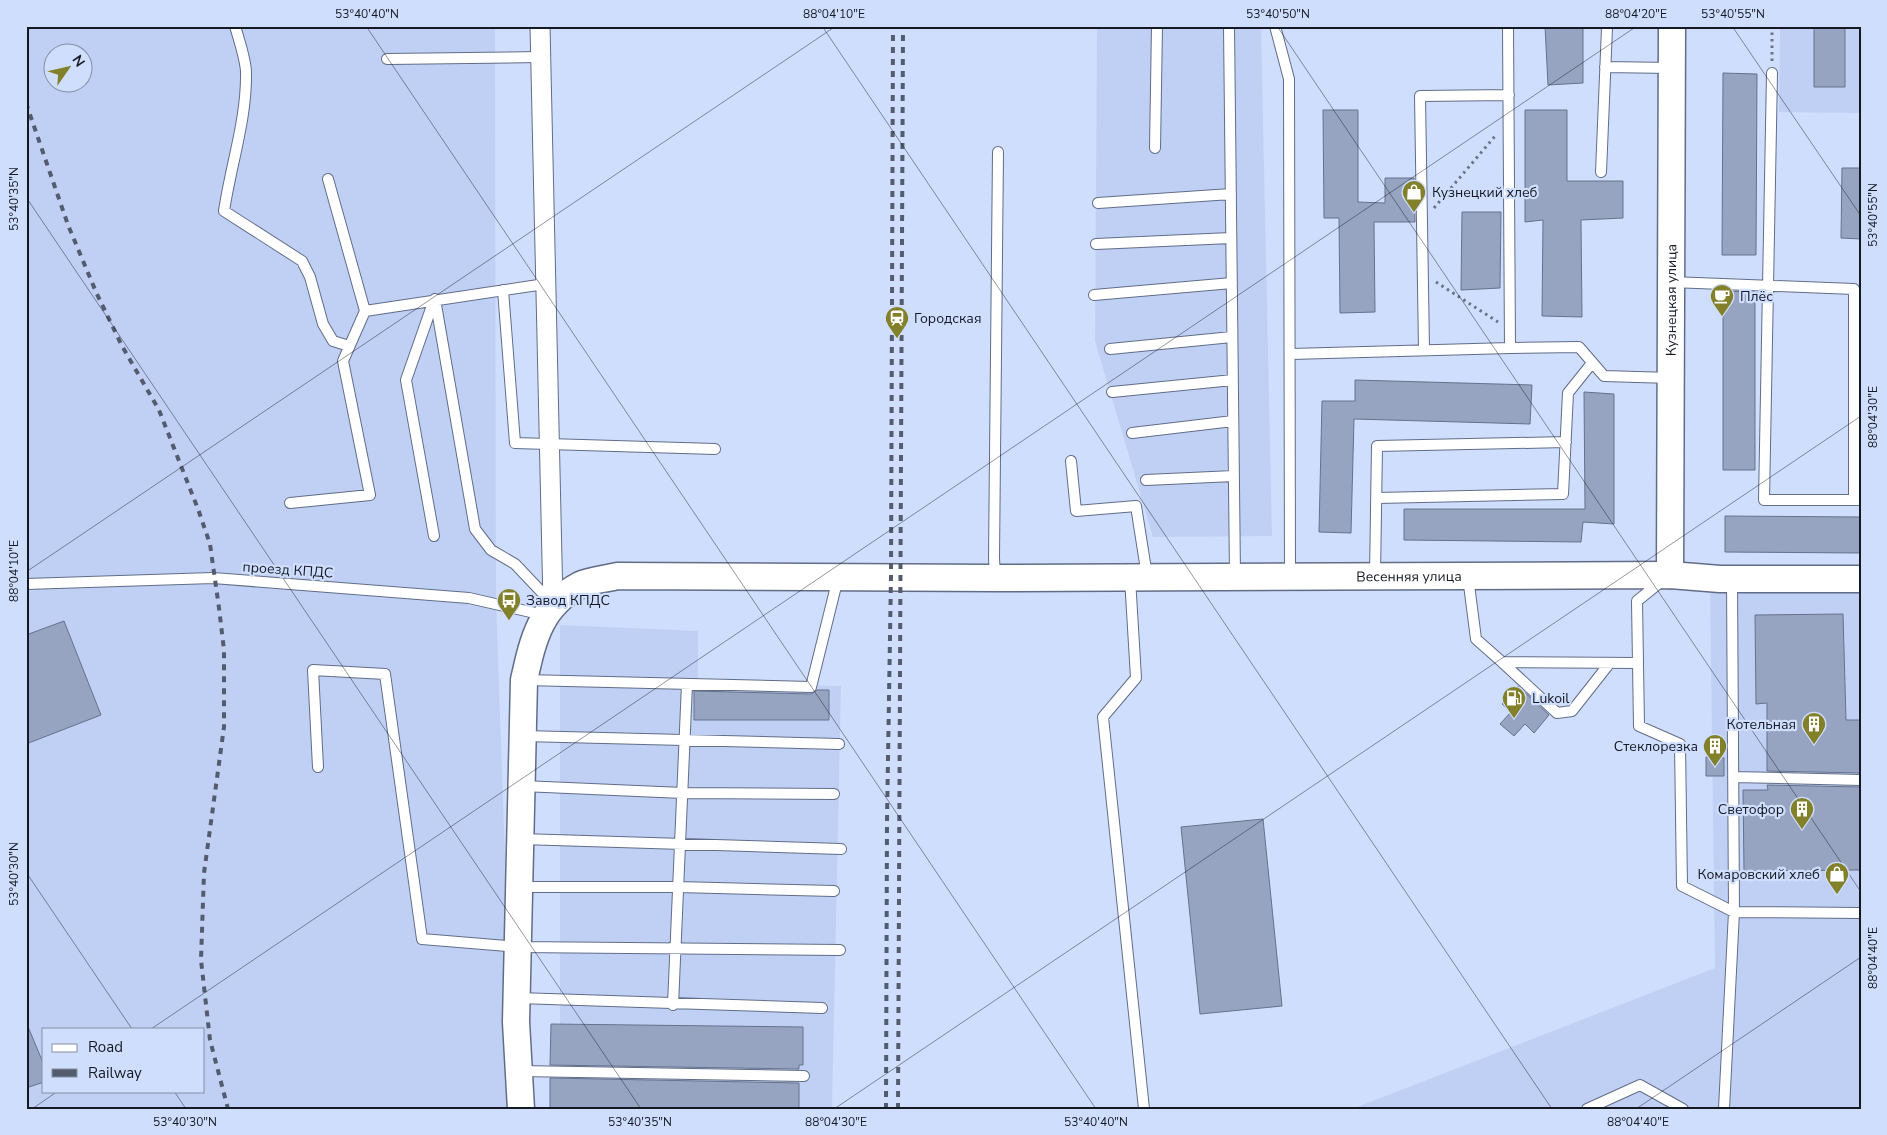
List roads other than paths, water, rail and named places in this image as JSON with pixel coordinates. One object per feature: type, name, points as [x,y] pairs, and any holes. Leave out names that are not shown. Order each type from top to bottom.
[{"type":"street","points":[[521,1109],[516,1022],[524,680],[531,648],[540,622],[549,610],[549,445],[540,26]]},
{"type":"street","name":"Кузнецкая улица","points":[[1670,575],[1672,26]]},
{"type":"street","name":"Весенняя улица","points":[[549,610],[581,585],[617,576],[996,578],[1670,575],[1732,579],[1861,579]]},
{"type":"lane","points":[[235,26],[246,69],[241,124],[224,211],[302,261],[310,277],[323,324],[333,341],[349,346]]},
{"type":"lane","points":[[1155,148],[1157,26]]},
{"type":"lane","points":[[1229,26],[1235,577]]},
{"type":"lane","points":[[1275,26],[1289,79],[1290,576]]},
{"type":"lane","points":[[1508,26],[1510,348]]},
{"type":"lane","points":[[1600,172],[1606,67],[1606,28]]},
{"type":"lane","points":[[387,59],[540,57]]},
{"type":"lane","points":[[1606,67],[1672,68]]},
{"type":"lane","points":[[1672,282],[1768,284],[1854,289],[1857,500],[1764,500],[1768,284],[1772,73]]},
{"type":"lane","points":[[1424,350],[1420,96],[1509,95]]},
{"type":"lane","points":[[996,578],[994,549],[998,152]]},
{"type":"lane","points":[[290,503],[370,495],[343,361],[365,311],[328,179]]},
{"type":"lane","points":[[1098,203],[1231,194]]},
{"type":"lane","points":[[1096,244],[1232,238]]},
{"type":"lane","points":[[1094,295],[1232,283]]},
{"type":"lane","points":[[365,311],[435,299],[546,284]]},
{"type":"lane","points":[[503,290],[515,443],[715,449]]},
{"type":"lane","points":[[434,536],[406,380],[435,299]]},
{"type":"lane","points":[[435,299],[475,529],[491,550],[514,564],[549,610]]},
{"type":"lane","points":[[1110,349],[1232,337]]},
{"type":"lane","points":[[1290,354],[1578,347],[1604,376],[1671,378]]},
{"type":"lane","points":[[1377,498],[1563,494],[1568,393],[1592,363]]},
{"type":"lane","points":[[1112,392],[1233,380]]},
{"type":"lane","points":[[1132,433],[1233,421]]},
{"type":"lane","points":[[1375,576],[1377,446],[1566,442]]},
{"type":"lane","points":[[1071,461],[1076,511],[1136,506],[1138,577],[1136,678],[1103,717],[1144,1109]]},
{"type":"lane","points":[[1146,480],[1234,476]]},
{"type":"lane","points":[[1670,575],[1637,602],[1639,726],[1680,744],[1682,886],[1734,912],[1861,913]]},
{"type":"lane","points":[[1468,576],[1476,639],[1557,713],[1572,711],[1609,664]]},
{"type":"lane","points":[[524,680],[811,687],[838,577]]},
{"type":"lane","name":"проезд КПДС","points":[[26,584],[213,578],[469,598],[549,610]]},
{"type":"lane","points":[[1724,1109],[1734,912],[1732,579]]},
{"type":"lane","points":[[1502,662],[1638,663]]},
{"type":"lane","points":[[318,767],[313,670],[385,674],[422,939],[518,947],[840,950]]},
{"type":"lane","points":[[673,1005],[688,684]]},
{"type":"lane","points":[[522,736],[839,744]]},
{"type":"lane","points":[[1733,778],[1861,780]]},
{"type":"lane","points":[[521,786],[683,793],[834,794]]},
{"type":"lane","points":[[520,839],[680,845],[841,848]]},
{"type":"lane","points":[[519,887],[678,887],[834,892]]},
{"type":"lane","points":[[517,998],[673,1005],[822,1008]]},
{"type":"lane","points":[[519,1071],[804,1076]]},
{"type":"lane","points":[[1587,1109],[1640,1086],[1682,1109]]},
{"type":"railway","points":[[886,1109],[887,820],[891,576],[893,26]]},
{"type":"railway","points":[[898,1109],[903,26]]},
{"type":"railway","points":[[26,103],[68,225],[96,292],[122,346],[159,410],[210,544],[224,650],[224,727],[204,873],[201,960],[210,1040],[228,1109]]},
{"type":"place","name":"Кузнецкий хлеб","points":[[1414,213]]},
{"type":"place","name":"Плёс","points":[[1722,317]]},
{"type":"place","name":"Городская","points":[[897,339]]},
{"type":"place","name":"Завод КПДС","points":[[509,621]]},
{"type":"place","name":"Lukoil","points":[[1514,719]]},
{"type":"place","name":"Котельная","points":[[1814,745]]},
{"type":"place","name":"Стеклорезка","points":[[1715,767]]},
{"type":"place","name":"Светофор","points":[[1802,830]]},
{"type":"place","name":"Комаровский хлеб","points":[[1837,895]]}]
